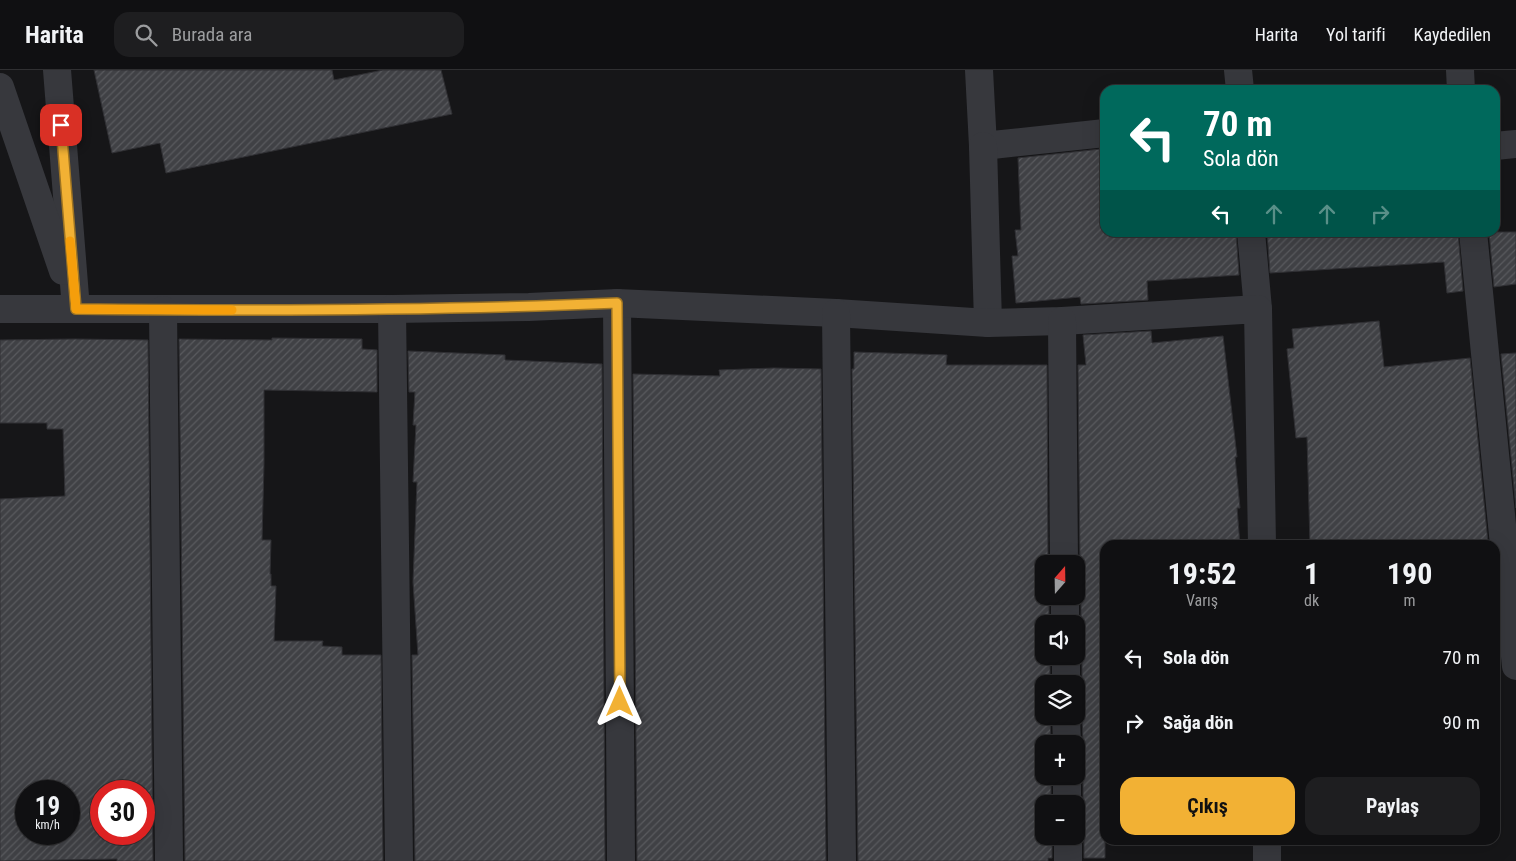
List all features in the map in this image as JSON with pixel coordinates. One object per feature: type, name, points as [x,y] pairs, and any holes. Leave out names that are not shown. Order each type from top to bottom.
[{"type":"street","points":[[57,70],[76,309]]},
{"type":"street","points":[[979,70],[988,323]]},
{"type":"street","points":[[1238,70],[1240,85]]},
{"type":"street","points":[[1460,70],[1461,85]]},
{"type":"street","points":[[1,92],[76,309]]},
{"type":"street","points":[[983,146],[1100,134]]},
{"type":"street","points":[[1500,146],[1516,144]]},
{"type":"street","points":[[1251,237],[1258,309],[1262,540]]},
{"type":"street","points":[[1473,237],[1516,666]]},
{"type":"street","points":[[0,309],[392,309],[529,307],[617,303],[836,313],[988,323],[1258,309]]},
{"type":"street","points":[[617,303],[621,861]]},
{"type":"street","points":[[392,309],[399,861]]},
{"type":"street","points":[[163,310],[169,861]]},
{"type":"street","points":[[836,313],[842,861]]},
{"type":"street","points":[[1062,320],[1064,555]]},
{"type":"street","points":[[1068,845],[1068,861]]},
{"type":"street","points":[[1267,845],[1267,861]]},
{"type":"building","points":[[94,70],[332,70],[334,80],[383,70],[441,70],[452,114],[166,173],[160,143],[112,153]]},
{"type":"building","points":[[1100,149],[1100,237],[1236,237],[1239,275],[1147,281],[1148,300],[1081,304],[1080,297],[1016,303],[1012,256],[1018,256],[1015,230],[1021,230],[1018,158]]},
{"type":"building","points":[[1500,232],[1516,232],[1516,284],[1494,287],[1489,237],[1500,237]]},
{"type":"building","points":[[1267,237],[1458,237],[1463,291],[1447,293],[1444,262],[1270,273]]},
{"type":"building","points":[[1379,321],[1384,367],[1470,358],[1488,540],[1310,540],[1307,437],[1296,438],[1287,349],[1294,348],[1292,329]]},
{"type":"building","points":[[1151,331],[1152,343],[1223,336],[1237,457],[1235,457],[1240,508],[1237,508],[1240,540],[1100,540],[1100,845],[1105,845],[1105,858],[1084,858],[1085,795],[1083,795],[1083,785],[1085,785],[1085,735],[1083,735],[1082,725],[1085,725],[1085,675],[1082,675],[1082,665],[1085,665],[1085,615],[1081,615],[1081,605],[1085,605],[1085,555],[1080,555],[1078,365],[1086,365],[1083,335]]},
{"type":"building","points":[[272,338],[362,339],[362,349],[377,350],[377,392],[264,390],[262,540],[271,540],[271,586],[276,586],[274,641],[323,641],[322,646],[342,647],[342,655],[381,655],[383,861],[185,861],[179,339],[272,340]]},
{"type":"building","points":[[0,340],[148,340],[152,780],[90,780],[90,845],[153,845],[153,861],[117,861],[117,859],[0,861],[0,499],[65,496],[63,429],[47,429],[47,423],[0,423]]},
{"type":"building","points":[[408,351],[505,355],[505,360],[602,364],[605,861],[415,861],[412,655],[418,655],[413,582],[417,482],[413,482],[416,425],[413,425],[415,392],[409,392]]},
{"type":"building","points":[[854,352],[947,355],[946,365],[1047,365],[1048,555],[1035,555],[1035,605],[1049,605],[1049,615],[1035,615],[1035,665],[1050,665],[1050,675],[1035,675],[1035,725],[1050,725],[1051,735],[1035,735],[1035,785],[1051,785],[1051,795],[1035,795],[1035,845],[1052,845],[1052,858],[1048,858],[1048,861],[858,861],[852,369],[854,369]]},
{"type":"building","points":[[1516,353],[1516,508],[1501,354]]},
{"type":"building","points":[[821,369],[826,861],[637,861],[633,374],[720,376],[719,370]]},
{"type":"slow traffic","points":[[70,241],[76,309],[232,310]]},
{"type":"route","points":[[61,125],[76,309],[392,309],[529,307],[617,303],[620,702]]}]
